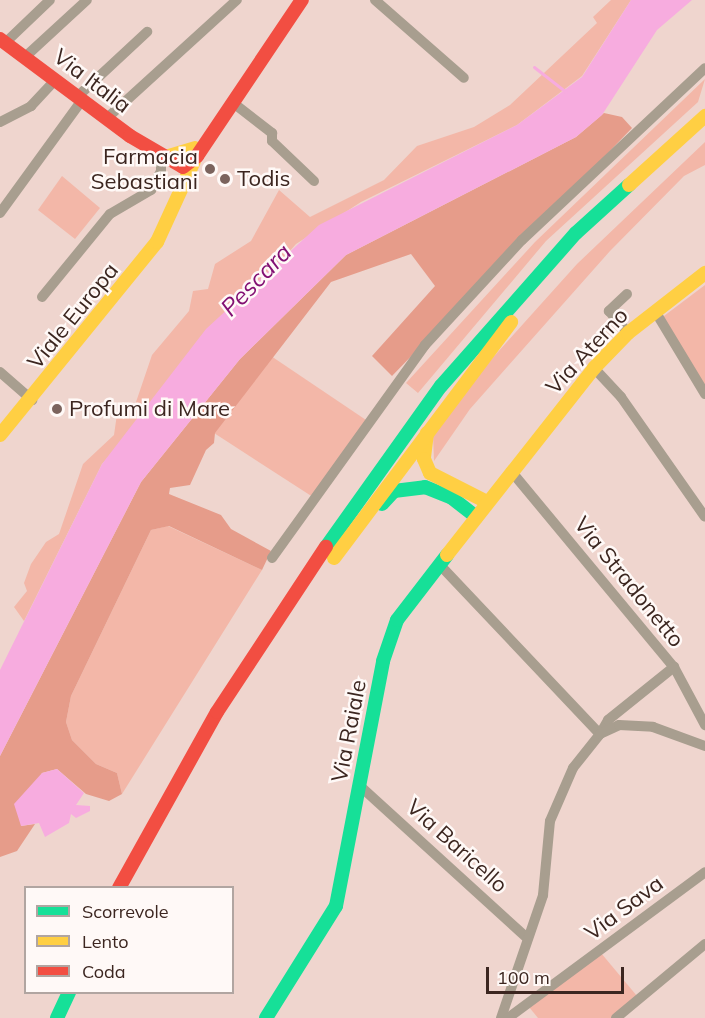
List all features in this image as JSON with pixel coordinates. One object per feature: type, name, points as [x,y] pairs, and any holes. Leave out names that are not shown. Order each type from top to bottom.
[{"type":"main road","points":[[165,156],[196,152],[302,0]]},
{"type":"main road","name":"Via Italia","points":[[3,41],[106,119],[165,156],[181,176]]},
{"type":"main road","points":[[120,886],[229,693],[441,386],[576,233],[705,116]]},
{"type":"main road","points":[[135,886],[225,721],[298,607],[427,431],[526,302],[588,237],[705,132]]},
{"type":"main road","name":"Viale Europa","points":[[0,435],[32,400],[140,265],[167,215],[181,176],[196,152]]},
{"type":"main road","points":[[165,156],[181,176]]},
{"type":"main road","name":"Via Aterno","points":[[511,471],[594,368],[628,333],[705,273]]},
{"type":"main road","points":[[427,431],[424,459],[430,473],[487,502]]},
{"type":"main road","name":"Via Raiale","points":[[267,1018],[336,906],[391,632],[439,564],[511,471]]},
{"type":"main road","points":[[371,508],[394,491],[425,487],[452,498],[476,517]]},
{"type":"main road","points":[[57,1018],[69,994]]},
{"type":"main road","points":[[71,1018],[83,994]]},
{"type":"street","points":[[3,41],[50,0]]},
{"type":"street","points":[[25,57],[87,0]]},
{"type":"street","points":[[106,119],[237,0]]},
{"type":"street","points":[[375,0],[464,78]]},
{"type":"street","points":[[0,213],[79,98],[147,32]]},
{"type":"street","points":[[273,558],[424,345],[522,240],[705,68]]},
{"type":"street","points":[[0,122],[31,106],[55,80]]},
{"type":"street","points":[[232,102],[272,133],[272,141],[314,181]]},
{"type":"street","points":[[42,297],[110,214],[151,190],[161,171],[165,156]]},
{"type":"street","points":[[627,294],[609,311],[628,333]]},
{"type":"street","points":[[655,311],[705,394]]},
{"type":"street","points":[[594,368],[621,397],[705,516]]},
{"type":"street","points":[[0,372],[32,400]]},
{"type":"street","name":"Via Stradonetto","points":[[511,471],[674,667],[705,725]]},
{"type":"street","points":[[439,564],[600,734]]},
{"type":"street","points":[[501,1018],[526,937],[543,895],[550,821],[573,768],[620,710],[674,667]]},
{"type":"street","points":[[620,710],[627,725]]},
{"type":"street","points":[[600,734],[627,725],[653,727],[705,746]]},
{"type":"street","name":"Via Baricello","points":[[360,786],[526,937]]},
{"type":"street","name":"Via Sava","points":[[508,1018],[705,872]]},
{"type":"street","points":[[616,1018],[705,944]]},
{"type":"shaded area","points":[[611,0],[631,0],[582,76],[517,125],[361,202],[296,244],[102,464],[24,621],[14,607],[27,591],[24,583],[31,564],[46,542],[59,534],[83,464],[114,435],[117,414],[135,405],[152,355],[189,311],[193,291],[208,289],[215,264],[251,241],[279,190],[310,217],[384,180],[417,146],[474,127],[510,105],[597,23],[593,17]]},
{"type":"shaded area","points":[[631,0],[692,0],[657,30],[602,115],[576,137],[346,255],[240,359],[141,482],[0,756],[0,670],[102,464],[206,329],[319,225],[517,125],[582,77]]},
{"type":"shaded area","points":[[705,79],[698,102],[546,241],[418,393],[406,383],[535,242]]},
{"type":"shaded area","points":[[604,113],[622,117],[632,128],[392,376],[372,356],[435,286],[411,254],[331,282],[215,433],[214,443],[206,450],[190,485],[170,488],[169,494],[221,515],[231,529],[271,551],[262,570],[169,526],[151,530],[71,696],[66,722],[72,740],[96,764],[117,773],[122,794],[109,801],[86,794],[57,769],[42,773],[21,826],[35,824],[17,851],[0,857],[0,756],[141,482],[240,359],[346,255],[576,137]]},
{"type":"shaded area","points":[[705,142],[705,165],[684,176],[610,251],[470,409],[434,461],[433,435],[480,372],[577,264]]},
{"type":"shaded area","points":[[62,176],[100,208],[75,239],[38,210]]},
{"type":"shaded area","points":[[705,285],[705,386],[660,319]]},
{"type":"shaded area","points":[[271,356],[369,422],[316,499],[214,433]]},
{"type":"shaded area","points":[[168,526],[262,570],[122,794],[117,773],[96,764],[72,740],[66,722],[71,696],[151,530]]},
{"type":"shaded area","points":[[57,769],[84,793],[76,805],[90,806],[90,811],[76,818],[71,814],[69,823],[45,837],[39,823],[21,826],[14,804],[42,773]]},
{"type":"shaded area","points":[[601,953],[637,996],[611,1018],[538,1018],[529,1007]]},
{"type":"waterway","points":[[534,67],[566,92]]},
{"type":"traffic: fast","points":[[326,547],[441,386],[576,233],[629,185]]},
{"type":"traffic: fast","points":[[382,504],[394,491],[425,487],[452,498],[476,517]]},
{"type":"traffic: fast","points":[[266,1018],[336,906],[383,661],[397,620],[447,555]]},
{"type":"traffic: fast","points":[[57,1018],[68,994]]},
{"type":"traffic: slow","points":[[629,185],[705,116]]},
{"type":"traffic: slow","points":[[169,156],[195,148]]},
{"type":"traffic: slow","points":[[0,435],[157,242],[194,161]]},
{"type":"traffic: slow","points":[[447,555],[594,368],[628,333],[705,273]]},
{"type":"traffic: slow","points":[[334,558],[511,322]]},
{"type":"traffic: slow","points":[[427,433],[424,459],[430,473],[487,502]]},
{"type":"traffic: jam","points":[[0,39],[130,136],[183,167],[197,156],[302,0]]},
{"type":"traffic: jam","points":[[120,886],[217,712],[326,547]]},
{"type":"place","name":"Farmacia Sebastiani","points":[[210,169]]},
{"type":"place","name":"Todis","points":[[225,179]]},
{"type":"place","name":"Profumi di Mare","points":[[57,409]]},
{"type":"water label","name":"Pescara","points":[[256,280]]}]
